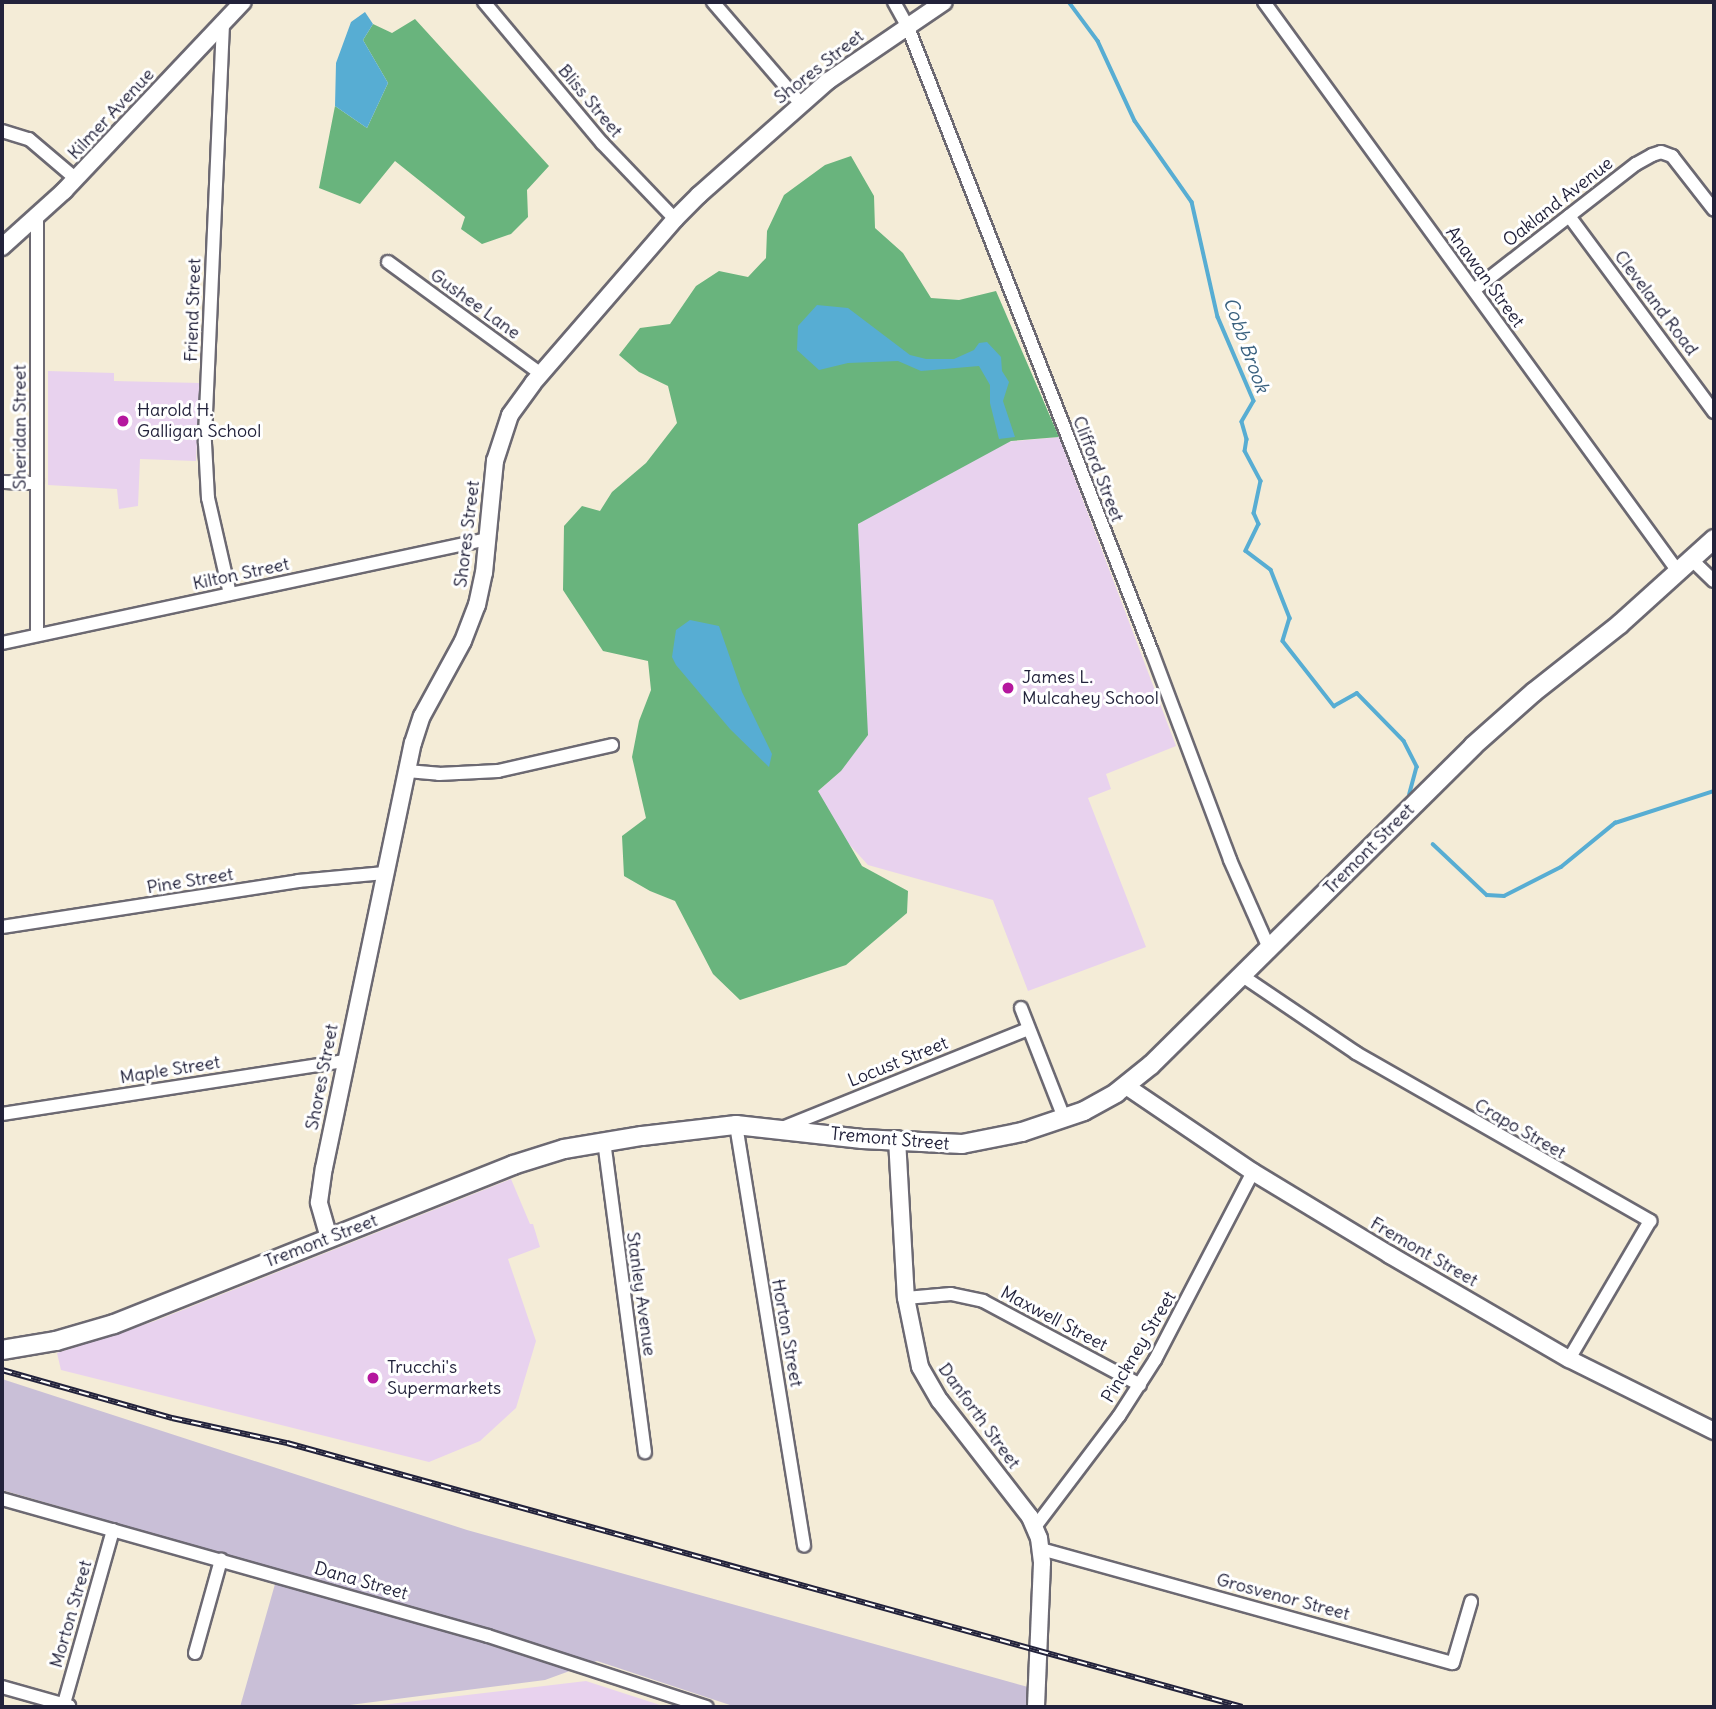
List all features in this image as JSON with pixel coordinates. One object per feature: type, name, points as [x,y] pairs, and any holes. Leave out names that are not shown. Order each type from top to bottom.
[{"type":"main road","name":"Tremont Street","points":[[2,1349],[56,1341],[114,1324],[513,1165],[564,1149],[604,1141],[736,1125],[862,1139],[897,1139],[943,1146],[962,1144],[1065,1119],[1126,1086],[1473,746],[1714,539]]},
{"type":"street","name":"Kilmer Avenue","points":[[2,247],[37,218],[76,179],[243,2]]},
{"type":"street","name":"Bliss Street","points":[[484,2],[602,143],[675,219]]},
{"type":"street","points":[[713,2],[801,104]]},
{"type":"street","name":"Clifford Street","points":[[894,2],[907,25],[1152,652],[1230,860],[1269,948]]},
{"type":"street","name":"Shores Street","points":[[329,1238],[319,1202],[344,1061],[407,771],[422,716],[463,641],[473,616],[482,583],[495,461],[502,436],[517,404],[675,219],[801,104],[851,63],[944,2]]},
{"type":"street","name":"Anawan Street","points":[[1264,2],[1474,290],[1685,566],[1714,581]]},
{"type":"street","name":"Friend Street","points":[[223,24],[205,443],[208,498],[230,594]]},
{"type":"street","points":[[2,131],[29,139],[76,179]]},
{"type":"street","name":"Oakland Avenue","points":[[1474,290],[1646,157],[1667,153],[1682,166],[1714,210]]},
{"type":"street","name":"Cleveland Road","points":[[1569,216],[1714,412]]},
{"type":"street","name":"Sheridan Street","points":[[37,218],[37,635]]},
{"type":"street","name":"Gushee Lane","points":[[388,262],[541,374]]},
{"type":"street","points":[[2,482],[37,483]]},
{"type":"street","name":"Kilton Street","points":[[2,643],[487,539]]},
{"type":"street","points":[[407,771],[439,774],[498,771],[612,745]]},
{"type":"street","name":"Pine Street","points":[[2,928],[298,881],[385,873]]},
{"type":"street","name":"Crapo Street","points":[[1241,975],[1356,1053],[1650,1221],[1569,1359]]},
{"type":"street","points":[[1021,1008],[1065,1119]]},
{"type":"street","name":"Locust Street","points":[[782,1128],[1028,1029]]},
{"type":"street","name":"Maple Street","points":[[2,1114],[344,1061]]},
{"type":"street","name":"Fremont Street","points":[[1126,1086],[1253,1172],[1569,1359],[1714,1431]]},
{"type":"street","name":"Horton Street","points":[[736,1125],[804,1546]]},
{"type":"street","name":"Danforth Street","points":[[897,1139],[906,1298],[915,1349],[928,1385],[1035,1527],[1041,1549],[1036,1707]]},
{"type":"street","name":"Stanley Avenue","points":[[604,1141],[645,1452]]},
{"type":"street","name":"Pinckney Street","points":[[1035,1527],[1140,1385],[1176,1324],[1253,1172]]},
{"type":"street","name":"Maxwell Street","points":[[906,1298],[951,1294],[983,1301],[1140,1385]]},
{"type":"street","name":"Dana Street","points":[[2,1499],[488,1636],[707,1707]]},
{"type":"street","name":"Morton Street","points":[[66,1706],[113,1530]]},
{"type":"street","name":"Grosvenor Street","points":[[1041,1549],[1453,1663],[1471,1602]]},
{"type":"street","points":[[195,1653],[221,1560]]},
{"type":"street","points":[[2,1687],[66,1706]]},
{"type":"shaded area","name":"Harold H. Galligan School","points":[[48,371],[114,373],[114,381],[200,383],[196,461],[140,459],[138,506],[119,509],[117,489],[48,485]]},
{"type":"shaded area","name":"James L. Mulcahey School","points":[[1059,437],[1176,746],[1106,774],[1111,789],[1088,798],[1146,947],[1028,991],[993,900],[868,865],[838,832],[818,791],[841,771],[855,640],[858,524],[982,444]]},
{"type":"shaded area","points":[[511,1179],[530,1224],[533,1224],[540,1247],[508,1259],[536,1341],[516,1408],[480,1441],[429,1462],[61,1370],[57,1353],[155,1321]]},
{"type":"shaded area","points":[[2,1379],[467,1530],[1028,1687],[1027,1707],[736,1707],[597,1661],[545,1680],[334,1707],[240,1707],[279,1570],[2,1490]]},
{"type":"shaded area","points":[[586,1681],[666,1707],[364,1707]]},
{"type":"green space","points":[[415,19],[549,166],[527,190],[528,217],[511,234],[482,244],[461,229],[465,217],[395,161],[360,204],[319,188],[335,106],[367,128],[388,83],[363,40],[373,24],[392,33]]},
{"type":"green space","points":[[851,156],[874,196],[875,228],[903,253],[931,298],[959,300],[996,291],[1059,437],[1011,441],[858,524],[868,735],[841,771],[818,791],[862,866],[908,891],[907,913],[846,965],[740,1000],[713,974],[675,901],[624,876],[622,836],[646,818],[632,757],[639,721],[651,690],[648,661],[603,651],[563,590],[564,526],[582,506],[600,511],[612,492],[646,463],[677,423],[668,386],[639,372],[619,355],[640,328],[670,324],[696,286],[719,271],[748,277],[766,258],[767,231],[784,195],[825,165]]},
{"type":"water","points":[[365,12],[373,24],[363,40],[388,83],[367,128],[335,106],[336,63],[351,22]]},
{"type":"water","points":[[817,305],[848,308],[910,355],[926,359],[954,359],[974,350],[979,343],[987,342],[1001,357],[1002,371],[1009,382],[1003,401],[1015,437],[999,439],[990,403],[990,385],[979,366],[921,371],[898,361],[848,363],[819,370],[797,350],[798,326]]},
{"type":"water","points":[[690,620],[719,626],[742,692],[772,754],[769,767],[730,729],[676,665],[672,657],[676,630]]},
{"type":"waterway","name":"Cobb Brook","points":[[1069,2],[1098,41],[1135,121],[1192,202],[1218,317],[1254,401],[1242,422],[1247,439],[1245,451],[1261,481],[1254,513],[1259,524],[1246,551],[1271,570],[1290,618],[1283,641],[1334,706],[1357,693],[1404,741],[1417,767],[1410,794]]},
{"type":"waterway","name":"Cobb Brook","points":[[1433,844],[1487,895],[1504,896],[1561,867],[1615,823],[1714,791]]},
{"type":"railway","points":[[2,1370],[172,1418],[287,1443],[1242,1707]]},
{"type":"place","name":"Harold H. Galligan School","points":[[123,421]]},
{"type":"place","name":"James L. Mulcahey School","points":[[1008,688]]},
{"type":"place","name":"Trucchi's Supermarkets","points":[[373,1378]]}]
